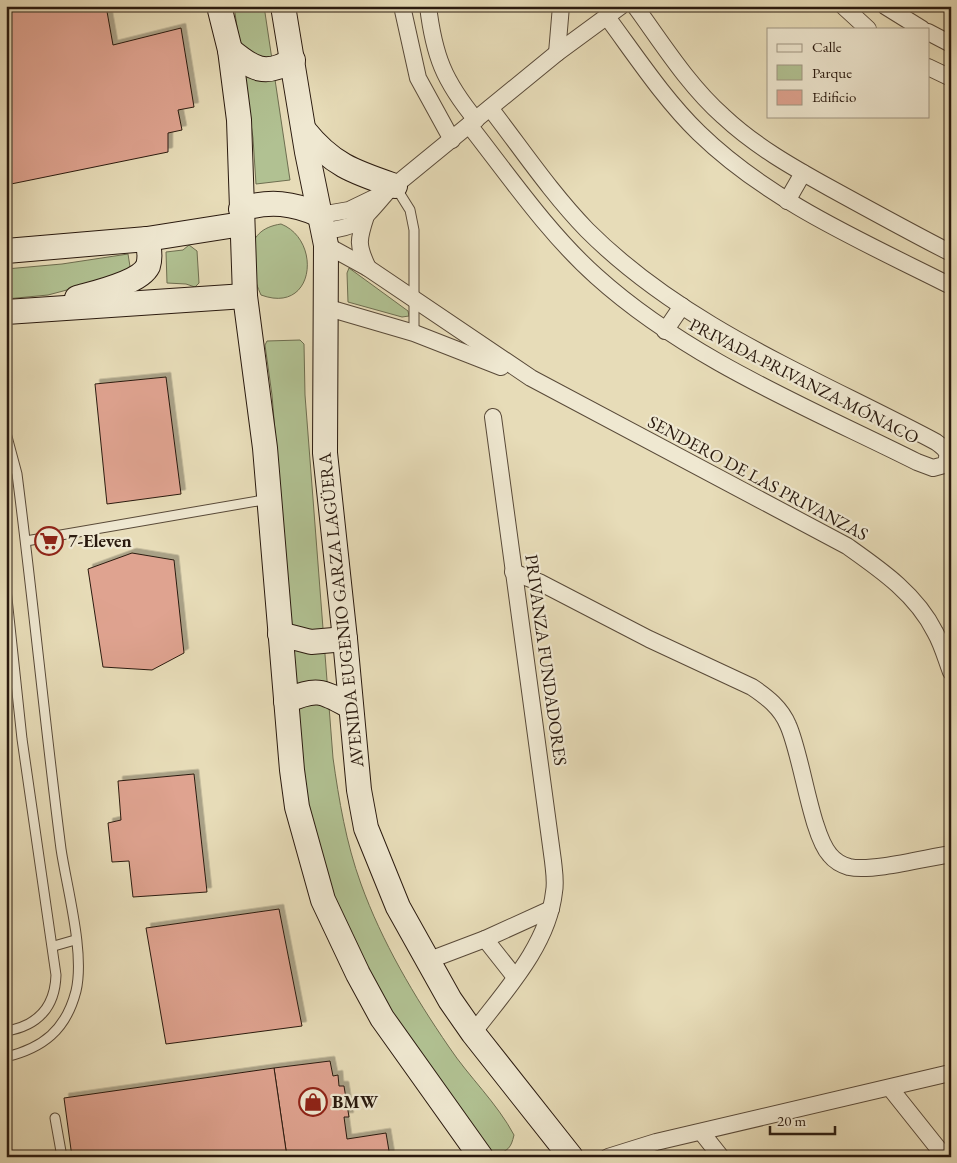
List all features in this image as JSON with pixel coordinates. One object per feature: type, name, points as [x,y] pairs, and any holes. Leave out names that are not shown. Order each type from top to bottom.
[{"type":"main road","points":[[219,6],[230,50],[239,120],[241,217],[246,296],[269,499],[297,806],[323,900],[382,1018],[481,1157]]},
{"type":"main road","name":"AVENIDA EUGENIO GARZA LAGÜERA","points":[[283,6],[323,230],[325,453],[359,790],[366,828],[398,907],[427,961],[473,1034],[570,1157]]},
{"type":"main road","points":[[230,50],[246,63],[261,69],[276,69],[293,60]]},
{"type":"main road","points":[[304,130],[325,154],[337,163],[391,189]]},
{"type":"main road","points":[[6,251],[147,238],[241,217],[268,203],[283,203],[323,230]]},
{"type":"main road","points":[[45,309],[139,276],[148,266],[150,258],[147,238]]},
{"type":"main road","points":[[6,312],[246,296]]},
{"type":"main road","points":[[280,634],[311,642],[345,639]]},
{"type":"main road","points":[[286,701],[317,691],[351,707]]},
{"type":"street","points":[[402,6],[418,78],[452,140]]},
{"type":"street","name":"PRIVADA PRIVANZA MÓNACO","points":[[428,6],[434,45],[441,68],[472,123],[572,253],[617,294],[665,331],[747,377],[917,462],[934,468],[940,468],[946,462],[947,452],[936,442],[766,357],[682,306],[643,277],[587,229],[490,108]]},
{"type":"street","points":[[557,53],[561,6]]},
{"type":"street","points":[[323,230],[346,229],[366,216],[391,189],[557,53],[621,6]]},
{"type":"street","points":[[635,6],[681,68],[721,115],[761,147],[862,207],[951,253]]},
{"type":"street","points":[[843,6],[867,28]]},
{"type":"street","points":[[885,6],[920,28]]},
{"type":"street","points":[[607,17],[657,84],[698,132],[746,172],[787,201],[951,286]]},
{"type":"street","points":[[930,33],[951,44]]},
{"type":"street","points":[[930,68],[951,78]]},
{"type":"street","points":[[787,201],[804,173]]},
{"type":"street","points":[[323,230],[391,189]]},
{"type":"street","points":[[366,216],[359,236],[359,249],[368,268]]},
{"type":"street","name":"SENDERO DE LAS PRIVANZAS","points":[[323,230],[368,268],[531,378],[847,546],[894,581],[912,598],[936,632],[951,672]]},
{"type":"street","points":[[665,331],[682,306]]},
{"type":"street","name":"SENDERO DE LAS PRIVANZAS","points":[[325,307],[414,333],[531,378]]},
{"type":"street","name":"PRIVANZA FUNDADORES","points":[[473,1034],[515,977],[541,934],[551,909],[554,892],[554,861],[493,417]]},
{"type":"street","points":[[513,572],[541,583],[649,639],[752,687],[768,698],[788,724],[800,759],[821,840],[829,854],[838,863],[848,867],[864,868],[951,854]]},
{"type":"street","points":[[427,961],[485,939],[551,909]]},
{"type":"street","points":[[485,939],[515,977]]},
{"type":"street","points":[[608,1157],[656,1142],[702,1133],[950,1073]]},
{"type":"street","points":[[890,1088],[945,1157]]},
{"type":"street","points":[[702,1133],[721,1157]]},
{"type":"lane","points":[[391,189],[410,210],[414,230],[414,333]]},
{"type":"lane","points":[[6,432],[17,474],[26,541],[78,972],[76,992],[58,1029],[44,1044],[24,1053],[6,1057]]},
{"type":"lane","points":[[26,541],[269,499]]},
{"type":"lane","points":[[6,589],[22,739],[54,946],[56,975],[56,990],[51,1003],[35,1022],[20,1029],[6,1031]]},
{"type":"lane","points":[[54,946],[75,940]]},
{"type":"lane","points":[[56,1118],[62,1157]]},
{"type":"green space","points":[[234,6],[264,6],[290,180],[256,184],[253,138]]},
{"type":"green space","points":[[281,224],[294,232],[303,245],[307,259],[307,273],[302,286],[293,295],[279,298],[261,295],[253,273],[251,251],[254,241],[259,234],[268,228]]},
{"type":"green space","points":[[189,245],[197,251],[199,283],[195,287],[186,284],[167,283],[166,252],[183,250]]},
{"type":"green space","points":[[128,254],[131,273],[48,295],[6,299],[6,269],[62,264]]},
{"type":"green space","points":[[349,268],[408,311],[409,316],[402,317],[348,302],[347,273]]},
{"type":"green space","points":[[300,340],[304,344],[305,395],[333,758],[347,837],[369,906],[400,968],[423,1008],[449,1047],[491,1101],[514,1135],[512,1143],[508,1148],[496,1154],[488,1151],[388,1013],[330,892],[309,815],[302,761],[272,395],[265,345],[267,341]]},
{"type":"building","points":[[6,6],[106,6],[113,45],[181,28],[194,107],[178,110],[182,130],[168,133],[168,152],[11,184],[6,156]]},
{"type":"building","points":[[166,377],[181,494],[107,504],[95,384]]},
{"type":"building","points":[[132,553],[174,560],[184,653],[152,670],[103,667],[88,569]]},
{"type":"building","points":[[194,774],[207,892],[133,897],[129,861],[112,862],[108,823],[121,820],[118,781]]},
{"type":"building","points":[[279,909],[302,1026],[166,1044],[146,928]]},
{"type":"building","name":"BMW","points":[[330,1061],[333,1076],[338,1075],[339,1086],[344,1086],[349,1117],[344,1117],[347,1139],[386,1133],[390,1157],[287,1157],[274,1068]]},
{"type":"building","points":[[274,1068],[287,1157],[72,1157],[64,1098]]},
{"type":"place","name":"7-Eleven","points":[[49,541]]},
{"type":"place","name":"BMW","points":[[313,1102]]}]
